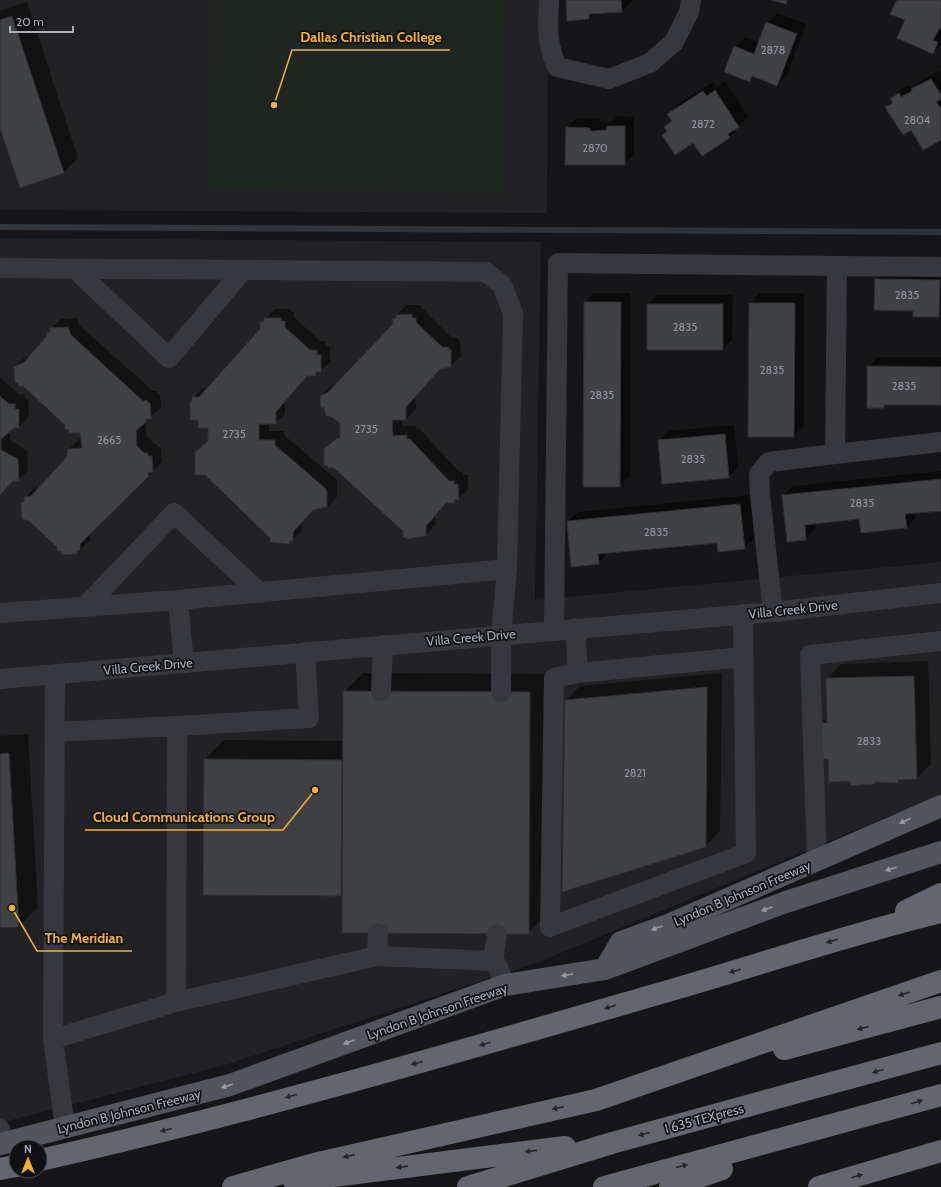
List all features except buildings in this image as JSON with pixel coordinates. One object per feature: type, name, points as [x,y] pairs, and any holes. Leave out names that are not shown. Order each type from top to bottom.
[{"type":"highway","points":[[870,930],[941,894]]},
{"type":"highway","points":[[48,1158],[121,1142],[454,1053],[773,960],[870,930],[941,912]]},
{"type":"highway","points":[[596,1100],[941,982]]},
{"type":"highway","points":[[233,1187],[314,1164],[596,1100],[941,1007]]},
{"type":"highway","name":"I 635 TEXpress","points":[[468,1187],[612,1143],[941,1053]]},
{"type":"highway","points":[[670,1187],[893,1109],[941,1094]]},
{"type":"highway","points":[[604,1187],[893,1109]]},
{"type":"highway","points":[[240,1187],[530,1151],[612,1143]]},
{"type":"highway","points":[[819,1187],[941,1151]]},
{"type":"main road","name":"Lyndon B Johnson Freeway","points":[[0,1139],[65,1128],[230,1085],[505,985],[605,969],[621,942],[668,925],[941,806]]},
{"type":"main road","points":[[605,969],[786,902],[941,852]]},
{"type":"street","points":[[549,0],[548,24],[550,49],[557,67],[609,79],[650,64],[674,42],[689,12],[692,0]]},
{"type":"street","points":[[554,630],[558,263],[941,267]]},
{"type":"street","points":[[835,454],[836,266]]},
{"type":"street","points":[[0,268],[486,272],[502,285],[513,313],[501,692]]},
{"type":"street","points":[[75,269],[169,358],[243,270]]},
{"type":"street","points":[[773,612],[759,474],[769,462],[941,442]]},
{"type":"street","points":[[85,607],[174,513],[260,593]]},
{"type":"street","points":[[0,613],[260,593],[506,569]]},
{"type":"street","name":"Villa Creek Drive","points":[[0,679],[502,634],[773,612],[941,593]]},
{"type":"street","points":[[178,600],[184,663]]},
{"type":"street","points":[[743,614],[744,657],[746,853],[550,927],[554,678],[578,673],[744,657]]},
{"type":"street","points":[[575,628],[578,673]]},
{"type":"street","points":[[817,860],[810,655],[941,641]]},
{"type":"street","points":[[381,691],[383,645]]},
{"type":"street","points":[[55,732],[309,718],[305,652]]},
{"type":"street","points":[[55,675],[53,1039],[65,1128]]},
{"type":"street","points":[[176,1002],[177,726]]},
{"type":"street","points":[[377,956],[378,933]]},
{"type":"street","points":[[493,961],[497,934]]},
{"type":"street","points":[[53,1039],[176,1002],[377,956],[493,961],[498,966],[505,985]]},
{"type":"shaded area","points":[[0,0],[548,0],[547,213],[0,210]]},
{"type":"shaded area","points":[[210,0],[507,0],[504,193],[208,189]]},
{"type":"shaded area","points":[[0,238],[541,242],[535,600],[941,562],[941,796],[923,802],[539,962],[225,1065],[0,1123]]},
{"type":"waterway","points":[[0,227],[941,232]]},
{"type":"place","name":"Dallas Christian College","points":[[274,105]]},
{"type":"place","name":"Cloud Communications Group","points":[[315,790]]},
{"type":"place","name":"The Meridian","points":[[12,908]]}]
